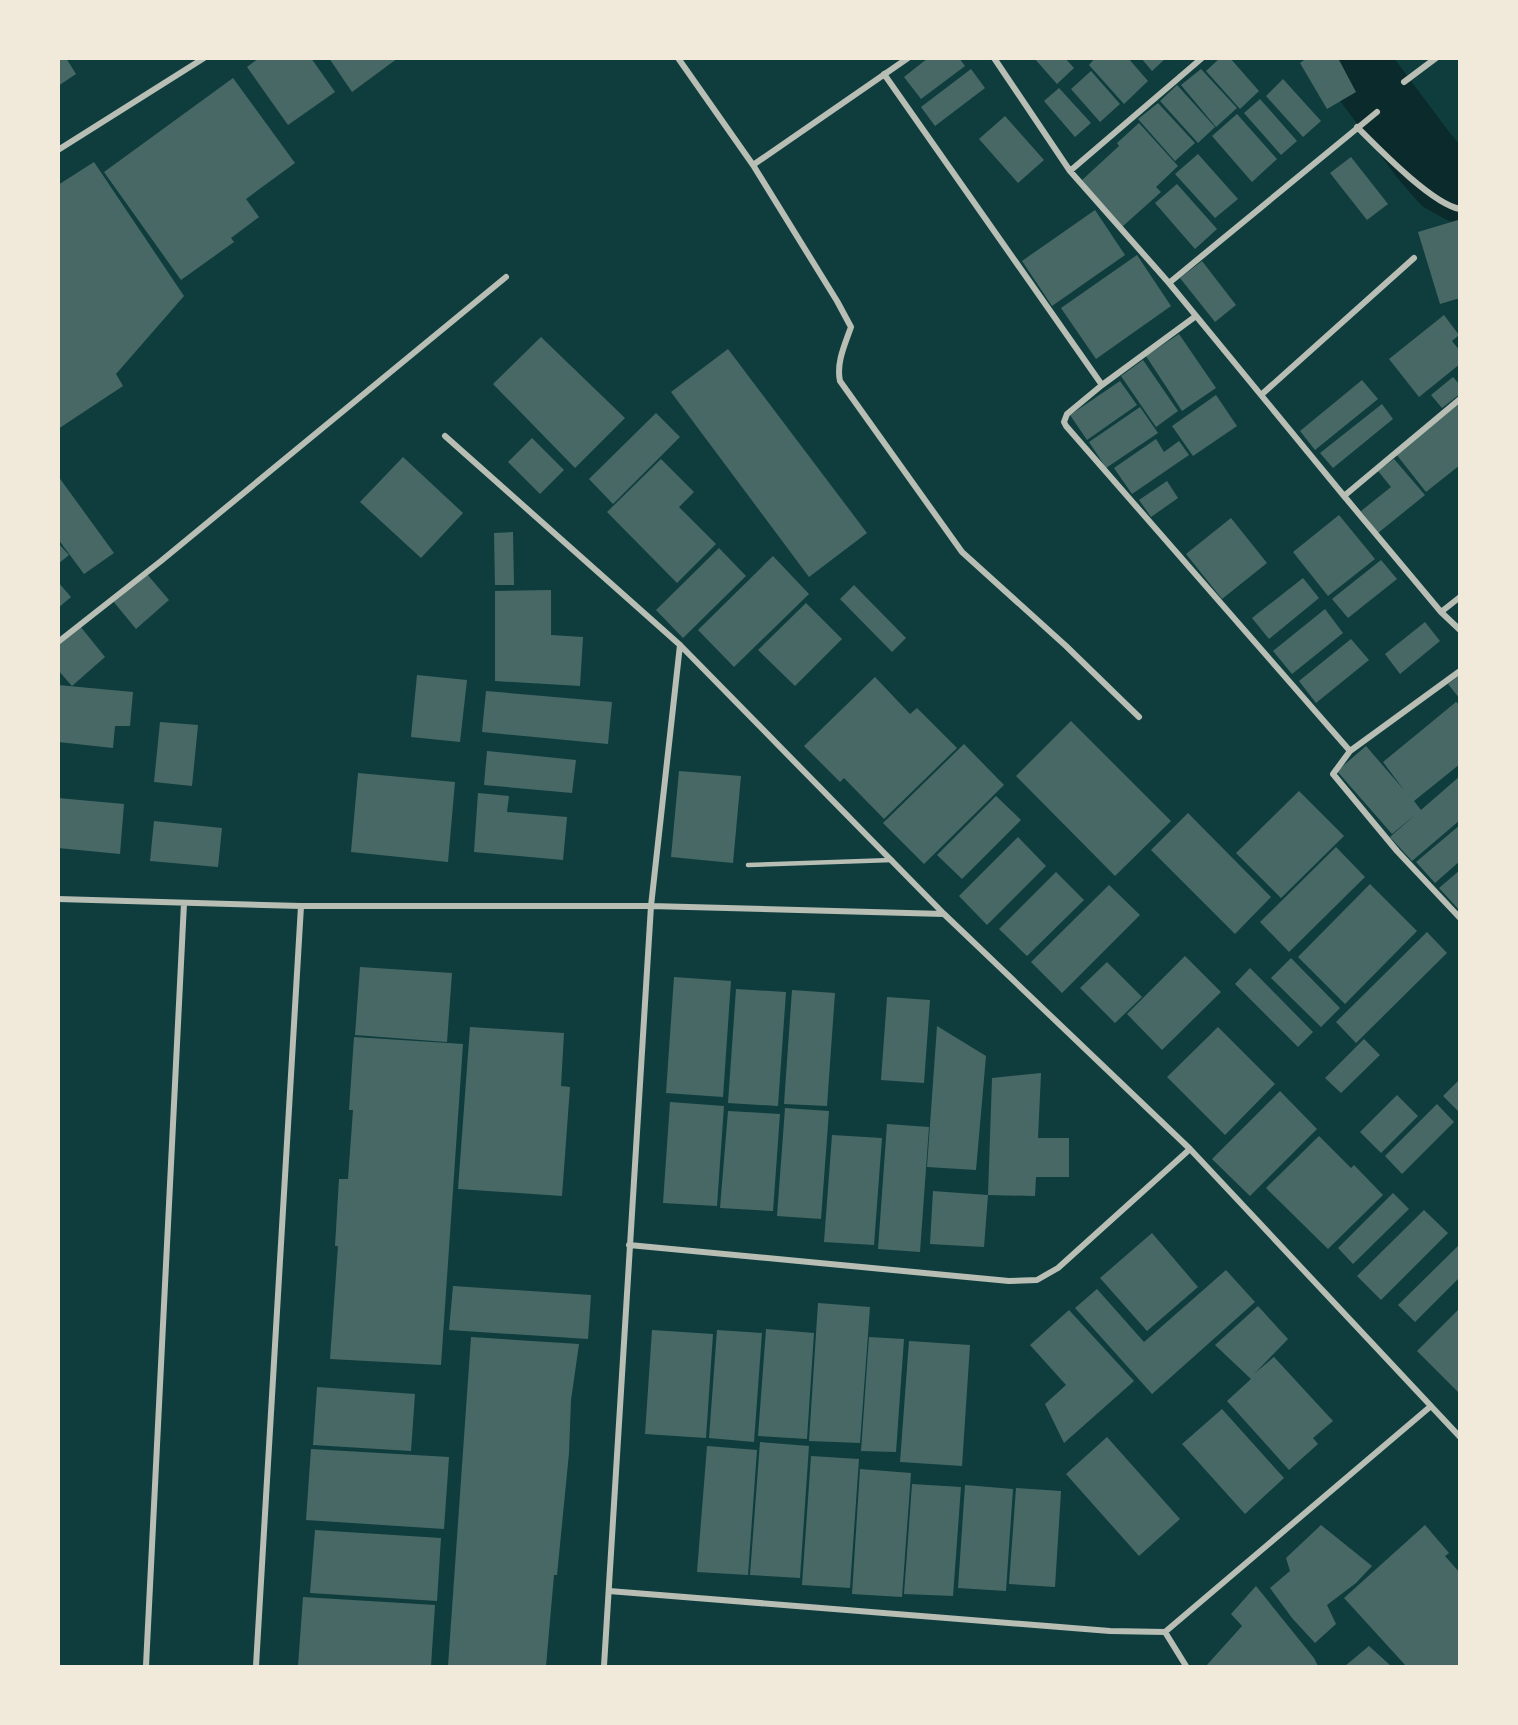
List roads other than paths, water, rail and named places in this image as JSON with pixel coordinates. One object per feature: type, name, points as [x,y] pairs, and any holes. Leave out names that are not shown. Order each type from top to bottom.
[{"type":"street","points":[[58,150],[204,58]]},
{"type":"street","points":[[678,58],[753,165],[851,327],[840,362],[838,373],[840,381],[962,552],[1066,646],[1139,717]]},
{"type":"street","points":[[753,165],[908,58]]},
{"type":"street","points":[[994,58],[1070,171],[1169,283],[1441,612],[1460,630]]},
{"type":"street","points":[[1070,171],[1202,58]]},
{"type":"street","points":[[1404,82],[1436,58]]},
{"type":"street","points":[[884,74],[1102,385]]},
{"type":"street","points":[[1169,283],[1377,112]]},
{"type":"street","points":[[1357,128],[1425,189],[1448,207],[1460,209]]},
{"type":"street","points":[[1261,395],[1414,258]]},
{"type":"street","points":[[58,642],[506,277]]},
{"type":"street","points":[[1196,316],[1102,385],[1067,414],[1064,422],[1350,751]]},
{"type":"street","points":[[1344,496],[1460,399]]},
{"type":"street","points":[[445,436],[680,645],[944,914],[1190,1149],[1460,1437]]},
{"type":"street","points":[[1441,612],[1460,597]]},
{"type":"street","points":[[604,1666],[651,906],[680,645]]},
{"type":"street","points":[[1460,671],[1350,751],[1334,772],[1335,778],[1397,850],[1460,918]]},
{"type":"street","points":[[58,898],[301,906],[651,906],[944,914]]},
{"type":"street","points":[[146,1666],[184,903]]},
{"type":"street","points":[[256,1666],[301,906]]},
{"type":"street","points":[[629,1245],[1009,1281],[1036,1280],[1058,1268],[1190,1149]]},
{"type":"street","points":[[609,1591],[1110,1630],[1165,1632],[1431,1406]]},
{"type":"street","points":[[1165,1632],[1185,1666]]},
{"type":"lane","points":[[748,865],[892,860]]},
{"type":"waterway","points":[[1351,58],[1424,156],[1444,179],[1460,188]]}]
